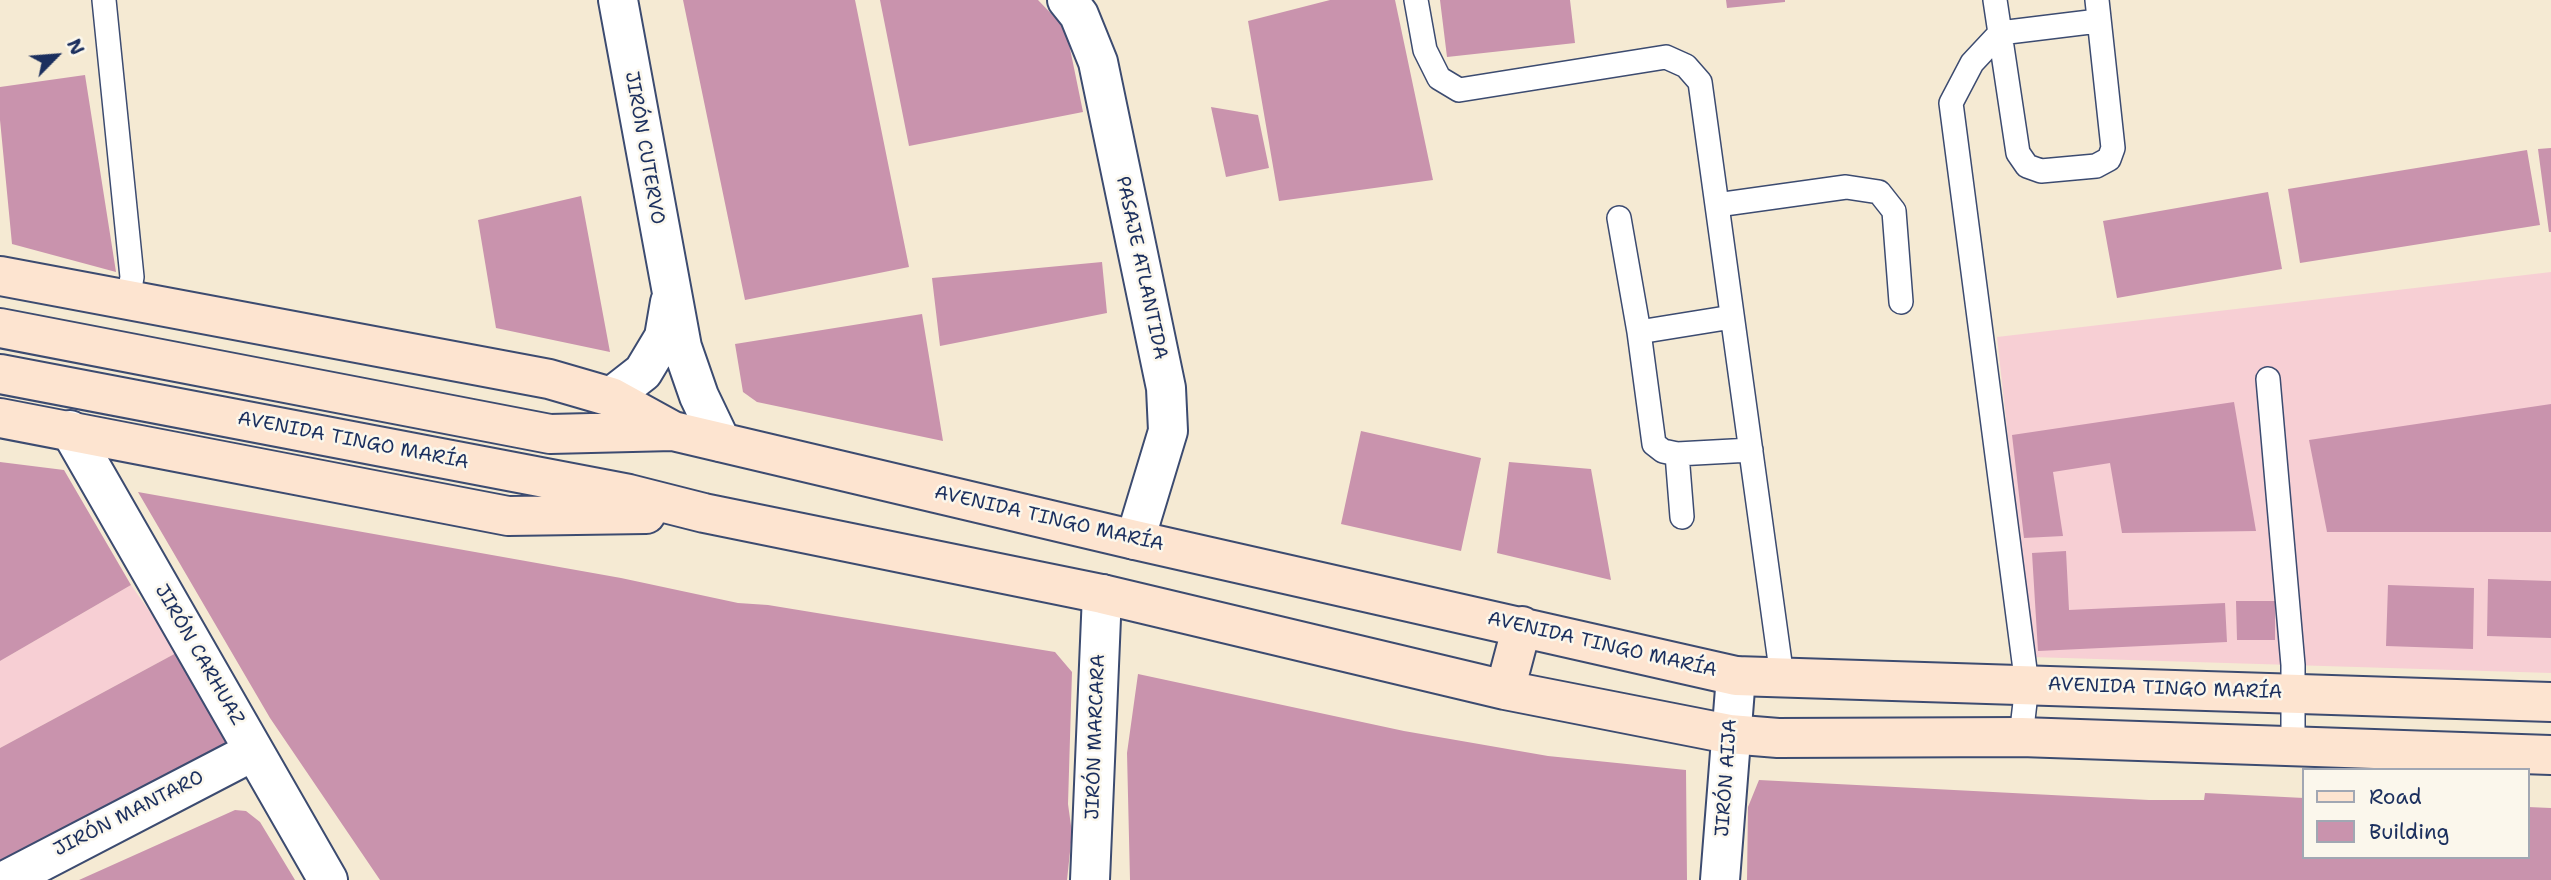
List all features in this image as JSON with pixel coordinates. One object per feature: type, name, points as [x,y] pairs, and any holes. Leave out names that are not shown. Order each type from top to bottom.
[{"type":"main road","name":"AVENIDA TINGO MARÍA","points":[[0,276],[550,379],[611,397],[673,431]]},
{"type":"main road","name":"AVENIDA TINGO MARÍA","points":[[0,328],[550,433],[673,431],[1135,540],[1736,676],[2551,702]]},
{"type":"main road","name":"AVENIDA TINGO MARÍA","points":[[0,374],[629,494],[704,513],[1102,594],[1505,690],[1729,734],[1778,738],[2021,737],[2551,755]]},
{"type":"main road","name":"AVENIDA TINGO MARÍA","points":[[0,418],[508,516],[704,513]]},
{"type":"main road","points":[[1505,690],[1522,626]]},
{"type":"street","name":"JIRÓN CUTERVO","points":[[618,0],[671,296],[686,359],[699,396],[721,442]]},
{"type":"street","name":"PASAJE ATLANTIDA","points":[[1077,5],[1098,62],[1166,388],[1168,431],[1135,540]]},
{"type":"street","name":"JIRÓN CUTERVO","points":[[611,397],[643,372],[664,337],[671,296]]},
{"type":"street","name":"JIRÓN CARHUAZ","points":[[70,430],[328,880]]},
{"type":"street","name":"JIRÓN MARCARA","points":[[1090,880],[1102,594]]},
{"type":"street","name":"JIRÓN AIJA","points":[[1720,880],[1729,734],[1736,676]]},
{"type":"street","name":"JIRÓN MANTARO","points":[[6,880],[254,751]]},
{"type":"lane","points":[[104,0],[132,276],[128,300]]},
{"type":"lane","points":[[1416,0],[1425,50],[1438,78],[1460,90],[1666,57],[1686,66],[1700,82],[1782,677]]},
{"type":"lane","points":[[1995,0],[2000,33],[2018,153],[2027,166],[2040,172],[2096,166],[2109,159],[2113,148],[2097,10],[2000,33],[1972,64],[1951,103],[2026,685],[2021,737]]},
{"type":"lane","points":[[1717,205],[1846,187],[1879,192],[1894,211],[1901,302]]},
{"type":"lane","points":[[1619,218],[1639,332],[1654,444],[1663,451],[1677,454],[1751,450]]},
{"type":"lane","points":[[1639,332],[1732,317]]},
{"type":"lane","points":[[2268,379],[2294,693],[2293,748]]},
{"type":"lane","points":[[1677,454],[1682,517]]},
{"type":"shaded area","points":[[2551,272],[2551,673],[2032,657],[1997,337]]},
{"type":"shaded area","points":[[131,585],[178,652],[0,748],[0,661]]},
{"type":"building","points":[[683,0],[855,0],[909,267],[745,300]]},
{"type":"building","points":[[880,0],[1038,0],[1066,29],[1083,112],[909,146]]},
{"type":"building","points":[[1330,0],[1395,0],[1433,180],[1279,201],[1248,21]]},
{"type":"building","points":[[1440,0],[1570,0],[1575,43],[1447,57]]},
{"type":"building","points":[[1726,0],[1785,0],[1785,2],[1727,8]]},
{"type":"building","points":[[85,75],[116,272],[12,244],[0,120],[0,87]]},
{"type":"building","points":[[1211,107],[1258,115],[1269,168],[1226,177]]},
{"type":"building","points":[[2551,148],[2551,232],[2549,232],[2538,149]]},
{"type":"building","points":[[2527,150],[2540,225],[2300,263],[2288,189]]},
{"type":"building","points":[[2268,192],[2282,269],[2117,298],[2103,221]]},
{"type":"building","points":[[581,196],[610,352],[496,328],[478,220]]},
{"type":"building","points":[[1102,262],[1107,313],[940,346],[932,278]]},
{"type":"building","points":[[922,314],[943,441],[757,402],[743,392],[735,344]]},
{"type":"building","points":[[2234,402],[2256,531],[2122,533],[2110,463],[2053,472],[2063,536],[2024,538],[2012,435]]},
{"type":"building","points":[[2551,404],[2551,532],[2327,532],[2309,440]]},
{"type":"building","points":[[1361,431],[1481,458],[1461,551],[1341,524]]},
{"type":"building","points":[[0,462],[64,470],[131,585],[0,661]]},
{"type":"building","points":[[1509,462],[1591,469],[1611,580],[1497,553]]},
{"type":"building","points":[[138,492],[621,578],[738,603],[768,605],[1055,652],[1072,672],[1068,804],[1072,833],[1067,880],[380,880],[270,718]]},
{"type":"building","points":[[2066,551],[2069,610],[2225,603],[2227,642],[2038,651],[2032,553]]},
{"type":"building","points":[[2488,579],[2551,581],[2551,638],[2487,636]]},
{"type":"building","points":[[2388,585],[2474,588],[2473,649],[2386,646]]},
{"type":"building","points":[[2236,601],[2275,601],[2275,640],[2237,640]]},
{"type":"building","points":[[178,652],[231,741],[0,867],[0,748]]},
{"type":"building","points":[[1138,674],[1404,731],[1548,756],[1686,770],[1687,880],[1130,880],[1127,753]]},
{"type":"building","points":[[1759,780],[2149,800],[2204,800],[2205,793],[2302,798],[2302,859],[2530,859],[2530,807],[2551,808],[2551,880],[1747,880],[1748,807]]},
{"type":"building","points":[[235,810],[246,811],[260,822],[295,880],[79,880]]}]
